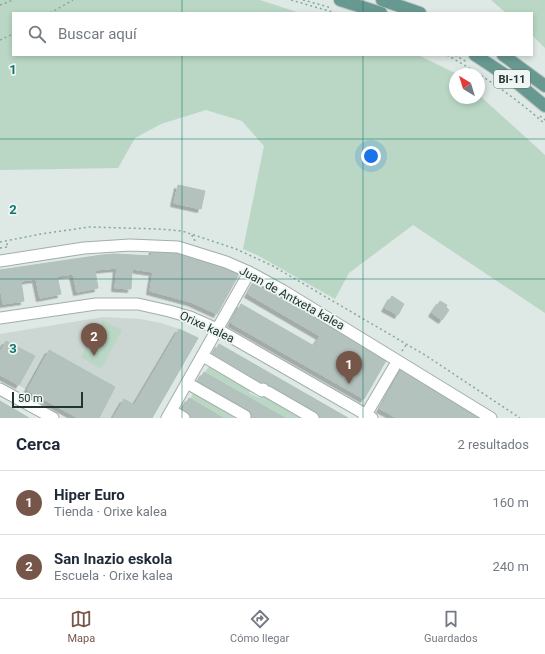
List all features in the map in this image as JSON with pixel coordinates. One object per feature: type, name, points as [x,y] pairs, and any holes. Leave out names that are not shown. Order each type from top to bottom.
[{"type":"main road","points":[[382,0],[417,12]]},
{"type":"main road","points":[[338,4],[376,12]]},
{"type":"main road","name":"BI-11","points":[[477,56],[516,82],[545,106]]},
{"type":"main road","name":"BI-11","points":[[504,56],[545,86]]},
{"type":"street","name":"Juan de Antxeta kalea","points":[[0,261],[84,248],[130,245],[178,247],[226,262],[249,272],[282,290],[491,418]]},
{"type":"street","points":[[184,418],[169,414],[245,280]]},
{"type":"street","name":"Orixe kalea","points":[[0,318],[96,304],[138,304],[190,317],[217,329],[367,417]]},
{"type":"street","points":[[203,356],[262,391],[265,390],[313,418]]},
{"type":"street","points":[[367,417],[394,367]]},
{"type":"street","points":[[187,383],[245,416],[244,418]]},
{"type":"street","points":[[0,389],[49,417]]},
{"type":"path","points":[[0,5],[14,0]]},
{"type":"path","points":[[52,12],[73,0]]},
{"type":"path","points":[[291,0],[333,12]]},
{"type":"path","points":[[303,0],[338,4]]},
{"type":"path","points":[[0,40],[12,34]]},
{"type":"path","points":[[449,56],[491,81],[512,96],[545,124]]},
{"type":"path","points":[[0,248],[8,247],[6,241]]},
{"type":"shaded area","points":[[103,317],[140,319],[161,323],[179,329],[198,338],[152,418],[78,418],[0,375],[0,334]]},
{"type":"green space","points":[[0,0],[260,0],[297,12],[12,12],[12,56],[420,56],[449,70],[449,104],[485,104],[485,100],[545,155],[545,313],[413,225],[349,273],[335,299],[257,255],[243,249],[264,146],[242,121],[206,110],[161,124],[135,138],[118,168],[0,170]]},
{"type":"green space","points":[[491,0],[545,0],[545,48],[533,36],[533,12],[505,12]]},
{"type":"green space","points":[[102,320],[122,330],[101,369],[81,357]]},
{"type":"green space","points":[[210,365],[250,389],[249,393],[260,398],[264,391],[310,418],[285,418],[205,372]]},
{"type":"green space","points":[[194,392],[233,415],[234,418],[223,418],[190,399]]},
{"type":"building","points":[[178,185],[205,191],[201,209],[174,203]]},
{"type":"building","points":[[153,249],[180,251],[240,272],[217,314],[191,302],[150,291],[153,272],[132,269],[131,289],[115,288],[117,268],[95,270],[98,288],[77,292],[73,274],[57,276],[61,294],[40,298],[36,279],[21,281],[24,301],[3,304],[0,285],[0,270],[102,255],[114,254],[152,256]]},
{"type":"building","points":[[256,280],[388,357],[364,399],[231,323],[241,304],[314,346],[320,336],[248,294]]},
{"type":"building","points":[[392,296],[404,304],[398,315],[385,308]]},
{"type":"building","points":[[440,301],[447,305],[446,307],[449,310],[442,320],[432,313]]},
{"type":"building","points":[[179,329],[198,338],[152,418],[113,418],[124,399],[134,405]]},
{"type":"building","points":[[6,341],[35,356],[19,385],[0,375],[0,352]]},
{"type":"building","points":[[219,344],[348,418],[315,418],[211,359]]},
{"type":"building","points":[[49,350],[115,387],[99,418],[78,418],[27,390]]},
{"type":"building","points":[[403,366],[484,418],[397,418],[380,409]]},
{"type":"building","points":[[204,372],[285,418],[252,418],[196,386]]},
{"type":"building","points":[[189,398],[223,418],[191,418],[181,412]]},
{"type":"building","points":[[0,401],[29,418],[0,418]]},
{"type":"place","name":"San Inazio eskola","points":[[94,356]]},
{"type":"place","name":"Hiper Euro","points":[[349,384]]}]
